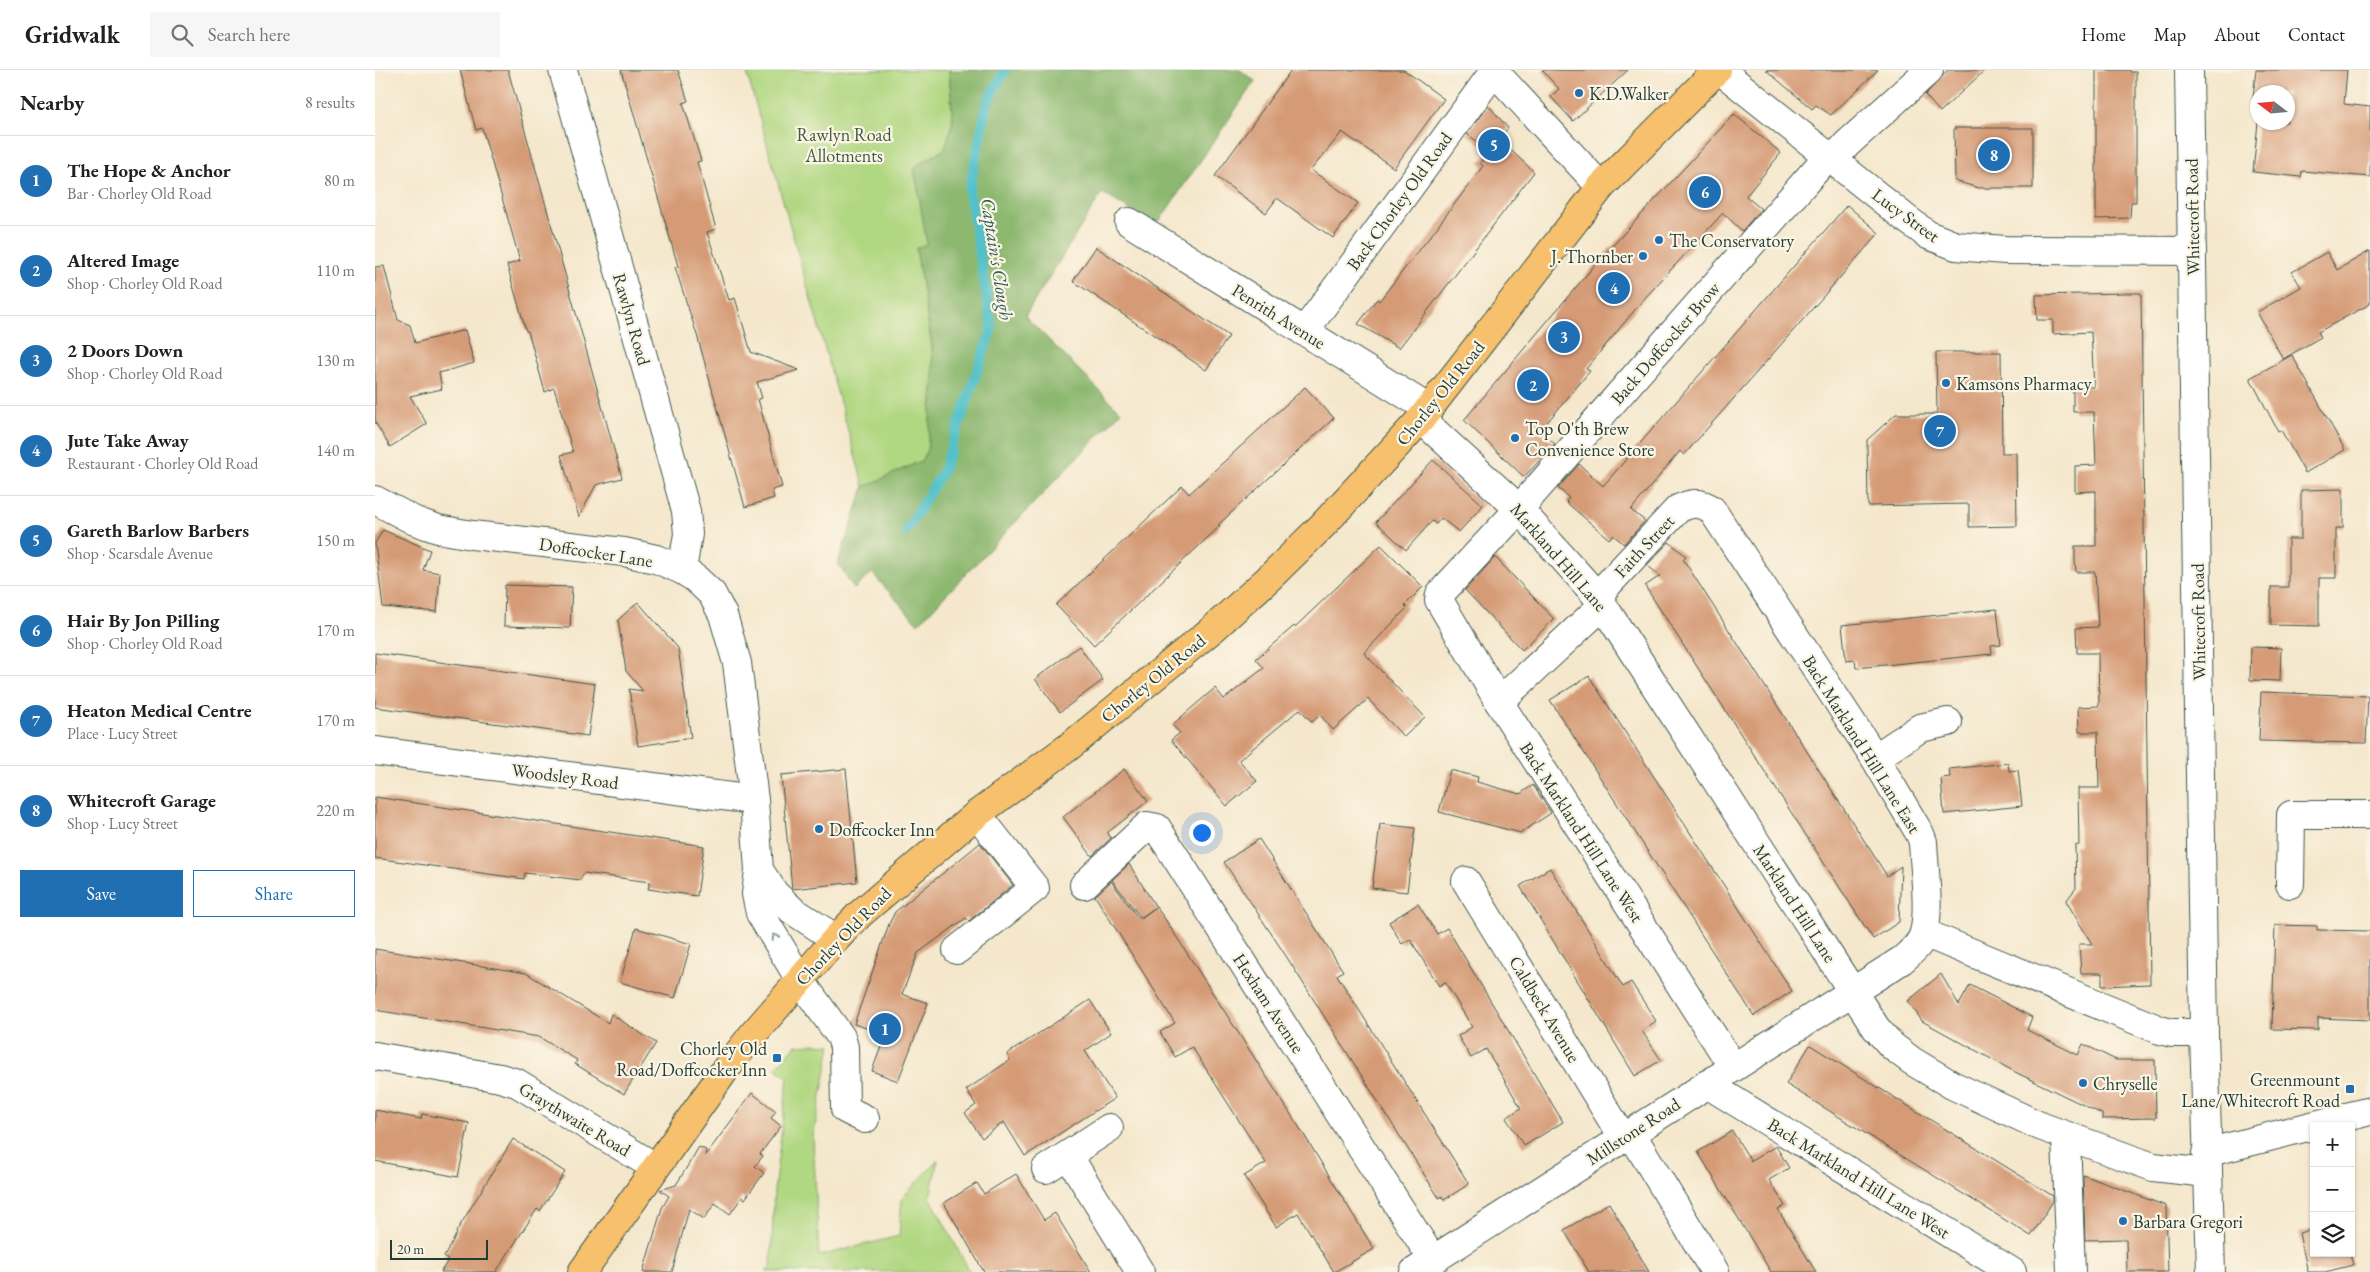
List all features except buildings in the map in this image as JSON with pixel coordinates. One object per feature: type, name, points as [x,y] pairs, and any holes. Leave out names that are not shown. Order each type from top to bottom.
[{"type":"main road","name":"Chorley Old Road","points":[[582,1272],[655,1166],[748,1040],[835,939],[873,902],[977,814],[1070,746],[1221,622],[1323,525],[1425,414],[1601,188],[1719,70]]},
{"type":"street","name":"Rawlyn Road","points":[[563,70],[685,511],[687,542],[682,570]]},
{"type":"street","points":[[1494,70],[1601,188]]},
{"type":"street","name":"Back Chorley Old Road","points":[[1304,332],[1494,70]]},
{"type":"street","name":"Lucy Street","points":[[1719,70],[1928,235],[1946,244],[2005,250],[2192,250]]},
{"type":"street","name":"Back Doffcocker Brow","points":[[1440,594],[1519,509],[1831,158],[1929,70]]},
{"type":"street","name":"Whitecroft Road","points":[[2189,70],[2206,1163]]},
{"type":"street","name":"Penrith Avenue","points":[[1129,222],[1304,332],[1425,414]]},
{"type":"street","name":"Markland Hill Lane","points":[[1425,414],[1519,509],[1600,600],[1876,1028],[1892,1046],[1912,1061],[1952,1085],[2066,1137],[2153,1167],[2206,1163]]},
{"type":"street","name":"Doffcocker Lane","points":[[375,500],[415,521],[438,529],[472,535],[624,552],[656,559],[682,570],[696,579],[712,594],[723,614],[737,663],[754,800],[759,870],[756,894],[761,913],[800,980],[841,1037],[844,1047],[845,1110],[865,1119]]},
{"type":"street","name":"Faith Street","points":[[1499,702],[1600,600],[1678,510],[1687,504],[1696,503]]},
{"type":"street","name":"Back Markland Hill Lane East","points":[[1696,503],[1712,510],[1875,758],[1923,842],[1924,933]]},
{"type":"street","name":"Back Markland Hill Lane West","points":[[1440,594],[1440,606],[1499,702],[1733,1067]]},
{"type":"street","points":[[1875,758],[1920,728],[1948,722]]},
{"type":"street","name":"Woodsley Road","points":[[375,751],[754,800]]},
{"type":"street","points":[[957,950],[1035,888],[977,814]]},
{"type":"street","points":[[2290,884],[2291,815],[2370,815]]},
{"type":"street","name":"Hexham Avenue","points":[[1084,885],[1147,826],[1157,828],[1424,1266]]},
{"type":"street","points":[[759,870],[781,899],[835,939]]},
{"type":"street","name":"Caldbeck Avenue","points":[[1466,881],[1708,1266]]},
{"type":"street","points":[[1924,933],[2160,1030],[2171,1033],[2204,1034]]},
{"type":"street","name":"Millstone Road","points":[[1424,1266],[1902,960],[1915,949],[1924,933]]},
{"type":"street","name":"Graythwaite Road","points":[[375,1056],[499,1078],[517,1083],[655,1166]]},
{"type":"street","name":"Back Markland Hill Lane West","points":[[1707,1084],[2012,1272]]},
{"type":"street","points":[[2211,1272],[2206,1163],[2370,1111]]},
{"type":"street","points":[[1109,1128],[1057,1162],[1140,1272]]},
{"type":"street","points":[[2066,1137],[2071,1272]]},
{"type":"green space","name":"Rawlyn Road Allotments","points":[[746,70],[949,70],[953,121],[945,149],[914,167],[928,244],[916,248],[932,347],[934,379],[927,451],[921,461],[864,487]]},
{"type":"green space","points":[[949,70],[1240,70],[1255,81],[1156,226],[1102,193],[1025,316],[1121,412],[918,624],[872,573],[854,589],[838,563],[864,487],[921,461],[927,451],[934,379],[932,347],[916,248],[927,244],[914,167],[945,149],[953,121]]},
{"type":"green space","points":[[796,1045],[831,1045],[813,1137],[819,1256],[899,1236],[902,1198],[938,1160],[930,1197],[970,1272],[765,1272],[771,1268],[774,1191],[788,1078],[776,1068]]},
{"type":"waterway","name":"Captain's Clough","points":[[906,531],[943,471],[992,328],[969,191],[987,103],[1005,70]]},
{"type":"place","name":"K.D.Walker","points":[[1579,93]]},
{"type":"place","name":"Gareth Barlow Barbers","points":[[1494,145]]},
{"type":"place","name":"Whitecroft Garage","points":[[1994,155]]},
{"type":"place","name":"Hair By Jon Pilling","points":[[1705,192]]},
{"type":"place","name":"The Conservatory","points":[[1659,240]]},
{"type":"place","name":"J. Thornber","points":[[1643,256]]},
{"type":"place","name":"Jute Take Away","points":[[1614,288]]},
{"type":"place","name":"2 Doors Down","points":[[1564,337]]},
{"type":"place","name":"Kamsons Pharmacy","points":[[1946,383]]},
{"type":"place","name":"Altered Image","points":[[1533,385]]},
{"type":"place","name":"Heaton Medical Centre","points":[[1940,431]]},
{"type":"place","name":"Top O'th Brew Convenience Store","points":[[1515,438]]},
{"type":"place","name":"Doffcocker Inn","points":[[819,829]]},
{"type":"place","name":"The Hope & Anchor","points":[[885,1029]]},
{"type":"place","name":"Chorley Old Road/Doffcocker Inn","points":[[777,1058]]},
{"type":"place","name":"Chryselle","points":[[2083,1083]]},
{"type":"place","name":"Greenmount Lane/Whitecroft Road","points":[[2350,1089]]},
{"type":"place","name":"Barbara Gregori","points":[[2123,1221]]}]
